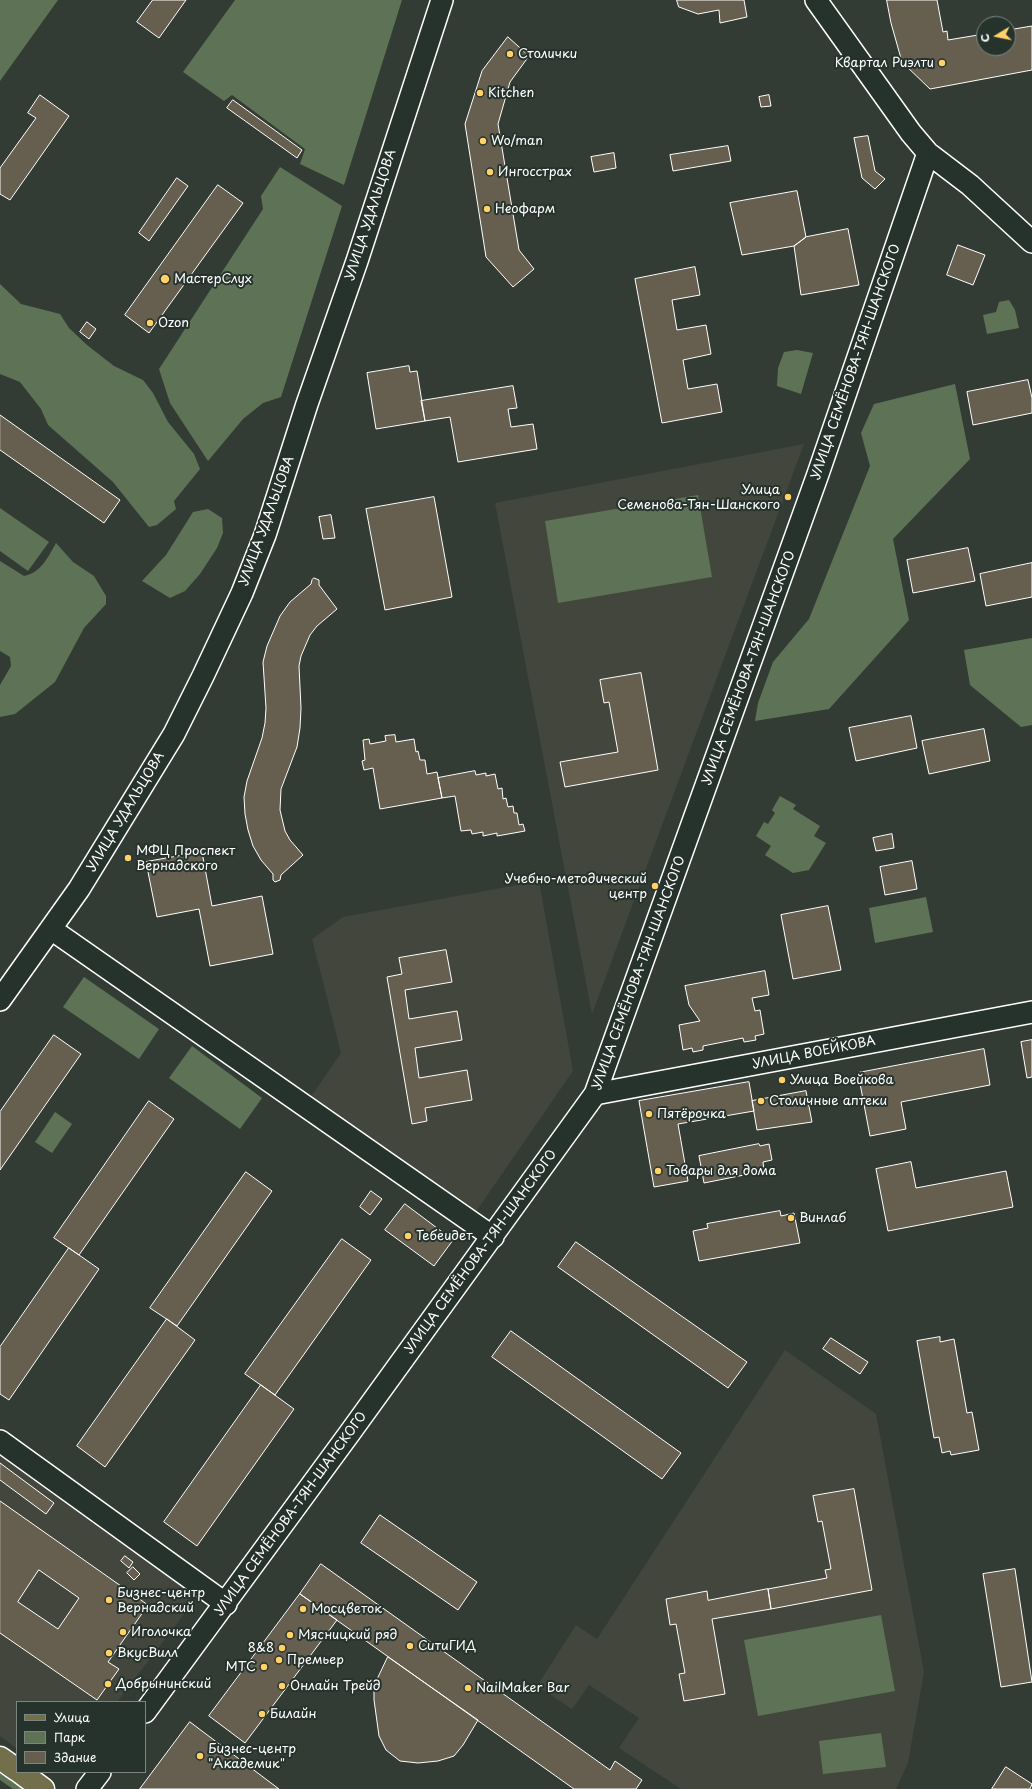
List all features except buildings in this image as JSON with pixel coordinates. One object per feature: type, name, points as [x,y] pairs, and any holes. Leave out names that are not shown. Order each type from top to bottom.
[{"type":"main road","points":[[0,1758],[16,1769]]},
{"type":"main road","points":[[21,1773],[43,1789]]},
{"type":"street","name":"УЛИЦА УДАЛЬЦОВА","points":[[0,1000],[79,889],[174,734],[242,593],[265,534],[311,392],[357,261],[442,0]]},
{"type":"street","points":[[816,0],[911,133],[928,153],[970,185],[1032,242]]},
{"type":"street","name":"УЛИЦА СЕМЁНОВА-ТЯН-ШАНСКОГО","points":[[146,1711],[226,1604],[595,1094],[818,474],[928,153]]},
{"type":"street","points":[[51,929],[493,1237]]},
{"type":"street","name":"УЛИЦА ВОЕЙКОВА","points":[[595,1094],[1032,1012]]},
{"type":"street","points":[[0,1441],[226,1604]]},
{"type":"street","points":[[87,1789],[99,1773]]},
{"type":"shaded area","points":[[804,444],[671,801],[592,1014],[495,503]]},
{"type":"shaded area","points":[[539,881],[573,1071],[475,1213],[310,1098],[341,1053],[312,939],[343,917]]},
{"type":"shaded area","points":[[785,1350],[876,1414],[924,1672],[908,1763],[896,1789],[681,1789],[619,1748],[639,1718],[589,1685],[572,1709],[537,1686],[576,1625],[597,1639]]},
{"type":"shaded area","points":[[0,1455],[190,1591],[191,1605],[118,1701],[16,1701],[16,1748],[0,1736]]},
{"type":"green space","points":[[0,0],[58,0],[0,81]]},
{"type":"green space","points":[[235,0],[402,0],[344,185],[300,164],[305,149],[232,95],[224,101],[183,72]]},
{"type":"green space","points":[[280,167],[342,206],[281,397],[263,403],[243,419],[208,461],[170,403],[159,369],[263,209],[261,196]]},
{"type":"green space","points":[[0,284],[21,304],[60,314],[69,328],[87,345],[114,366],[143,380],[153,393],[168,422],[194,454],[200,469],[174,501],[176,509],[157,525],[149,527],[113,482],[48,425],[41,409],[20,382],[0,374]]},
{"type":"green space","points":[[1009,300],[1015,310],[1019,328],[987,334],[983,315],[996,312],[999,302]]},
{"type":"green space","points":[[797,350],[813,353],[801,394],[777,386],[778,368],[784,352]]},
{"type":"green space","points":[[955,384],[970,459],[893,539],[909,620],[829,709],[755,721],[758,703],[773,662],[809,619],[870,466],[861,433],[874,404]]},
{"type":"green space","points":[[698,495],[712,577],[558,603],[545,521]]},
{"type":"green space","points":[[0,508],[49,542],[28,571],[0,551]]},
{"type":"green space","points":[[208,509],[222,518],[223,533],[217,548],[200,574],[185,591],[170,598],[142,581],[166,555],[193,512]]},
{"type":"green space","points":[[56,543],[73,562],[94,576],[106,596],[106,604],[84,628],[55,682],[15,714],[0,717],[0,685],[11,666],[10,657],[0,651],[0,561],[24,576],[35,572],[43,564]]},
{"type":"green space","points":[[1032,638],[1032,725],[1021,727],[970,685],[964,650]]},
{"type":"green space","points":[[780,796],[796,805],[793,809],[820,826],[814,836],[826,843],[809,870],[793,873],[765,855],[771,846],[756,836],[764,822],[768,824],[775,813],[772,810]]},
{"type":"green space","points":[[926,897],[933,932],[875,943],[869,908]]},
{"type":"green space","points":[[84,977],[159,1029],[139,1059],[63,1007]]},
{"type":"green space","points":[[192,1046],[262,1098],[240,1129],[169,1078]]},
{"type":"green space","points":[[55,1112],[72,1124],[52,1153],[35,1142]]},
{"type":"green space","points":[[881,1615],[895,1691],[758,1716],[744,1640]]},
{"type":"green space","points":[[881,1733],[886,1767],[823,1774],[819,1741]]},
{"type":"green space","points":[[0,1773],[23,1789],[13,1789],[0,1780]]},
{"type":"place","name":"Столички","points":[[510,54]]},
{"type":"place","name":"Квартал Риэлти","points":[[942,63]]},
{"type":"place","name":"Kitchen","points":[[480,93]]},
{"type":"place","name":"Wo/man","points":[[483,141]]},
{"type":"place","name":"Ингосстрах","points":[[490,172]]},
{"type":"place","name":"Неофарм","points":[[487,209]]},
{"type":"place","name":"МастерСлух","points":[[165,279]]},
{"type":"place","name":"Ozon","points":[[150,323]]},
{"type":"place","name":"Улица Семенова-Тян-Шанского","points":[[788,497]]},
{"type":"place","name":"МФЦ Проспект Вернадского","points":[[128,858]]},
{"type":"place","name":"Учебно-методический центр","points":[[655,886]]},
{"type":"place","name":"Улица Воейкова","points":[[782,1080]]},
{"type":"place","name":"Столичные аптеки","points":[[761,1101]]},
{"type":"place","name":"Пятёрочка","points":[[649,1114]]},
{"type":"place","name":"Товары для дома","points":[[658,1171]]},
{"type":"place","name":"Винлаб","points":[[791,1218]]},
{"type":"place","name":"Тебеидет","points":[[408,1236]]},
{"type":"place","name":"Бизнес-центр Вернадский","points":[[109,1600]]},
{"type":"place","name":"Мосцветок","points":[[303,1609]]},
{"type":"place","name":"Иголочка","points":[[123,1632]]},
{"type":"place","name":"Мясницкий ряд","points":[[290,1635]]},
{"type":"place","name":"СитиГИД","points":[[410,1646]]},
{"type":"place","name":"8&8","points":[[282,1648]]},
{"type":"place","name":"ВкусВилл","points":[[109,1653]]},
{"type":"place","name":"Премьер","points":[[279,1660]]},
{"type":"place","name":"МТС","points":[[264,1667]]},
{"type":"place","name":"Добрынинский","points":[[108,1684]]},
{"type":"place","name":"Онлайн Трейд","points":[[282,1686]]},
{"type":"place","name":"NailMaker Bar","points":[[468,1688]]},
{"type":"place","name":"Билайн","points":[[262,1714]]},
{"type":"place","name":"Бизнес-центр \"Академик\"","points":[[200,1756]]}]
